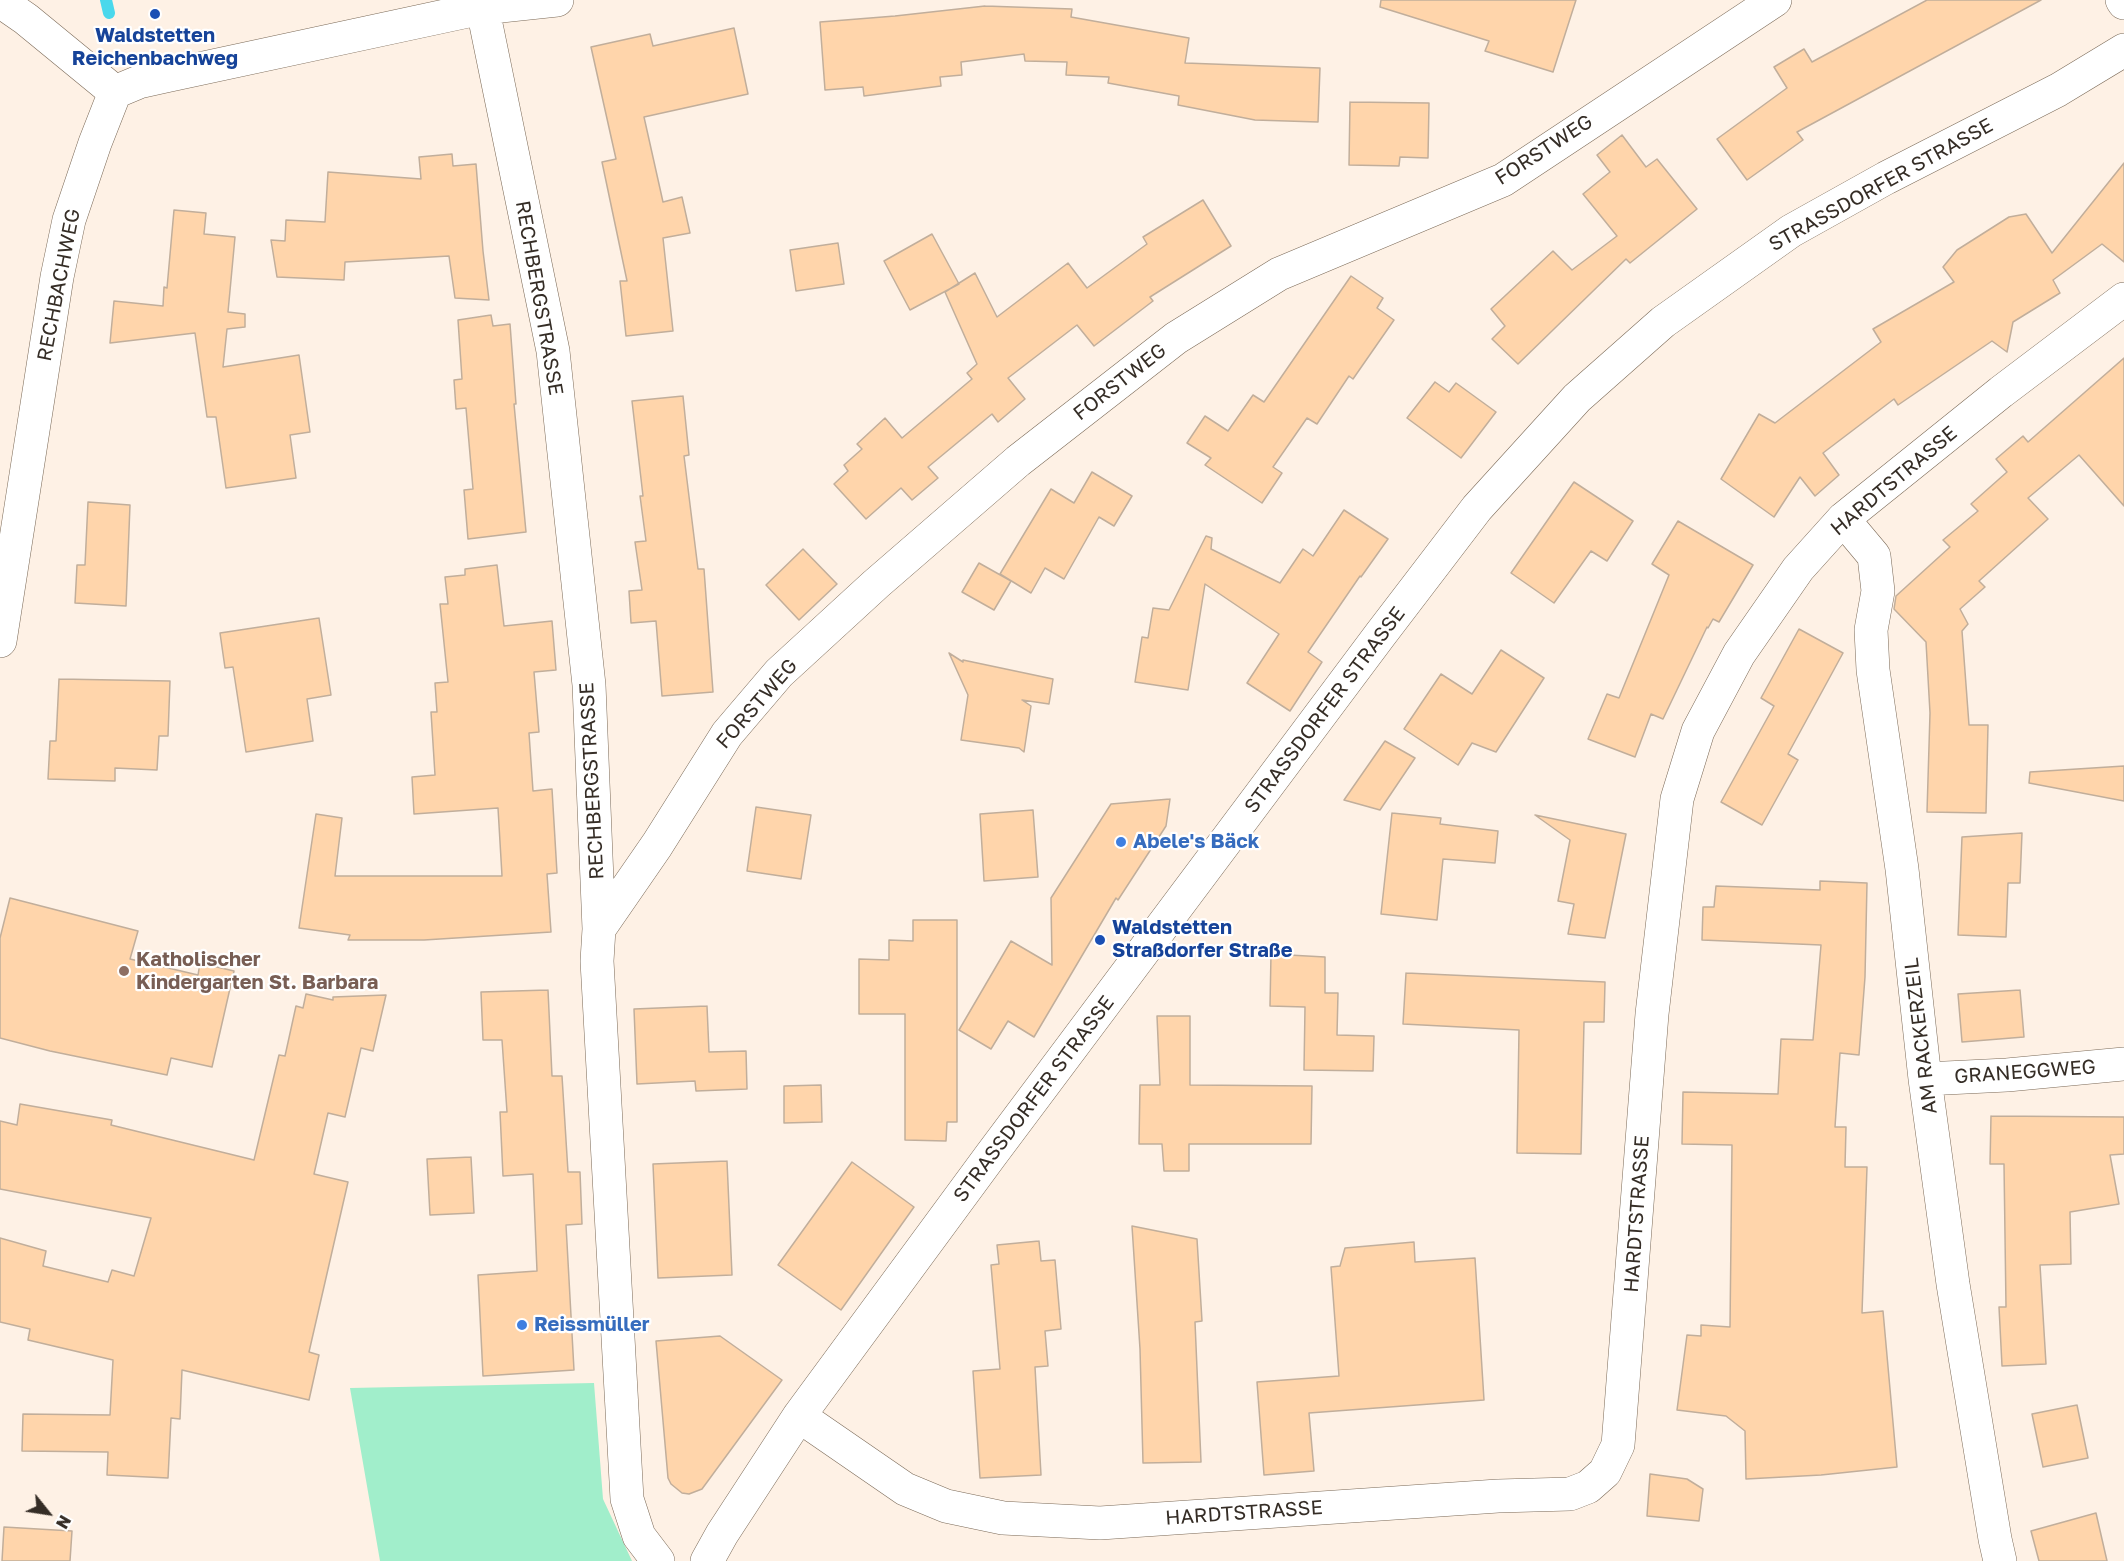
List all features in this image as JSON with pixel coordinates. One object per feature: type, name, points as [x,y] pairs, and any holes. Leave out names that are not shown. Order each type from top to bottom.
[{"type":"street","points":[[0,1],[26,19],[116,92],[139,82],[481,4],[557,0]]},
{"type":"street","name":"FORSTWEG","points":[[599,929],[657,845],[727,734],[779,673],[876,584],[1027,454],[1176,338],[1279,274],[1503,180],[1775,0]]},
{"type":"street","name":"RECHBERGSTRASSE","points":[[481,4],[553,351],[589,685],[599,929],[597,961],[627,1499],[639,1536],[658,1561]]},
{"type":"street","name":"STRASSDORFER STRASSE","points":[[707,1561],[799,1416],[991,1155],[1476,508],[1577,398],[1663,322],[1791,231],[1886,178],[2058,90],[2124,50]]},
{"type":"street","name":"RECHBACHWEG","points":[[0,641],[5,576],[57,277],[67,231],[95,143],[116,92]]},
{"type":"street","name":"HARDTSTRASSE","points":[[799,1416],[905,1489],[946,1506],[1003,1518],[1100,1523],[1498,1496],[1570,1494],[1588,1487],[1597,1480],[1605,1472],[1618,1445],[1652,1014],[1677,799],[1698,730],[1739,654],[1798,569],[1843,519],[2001,392],[2124,299]]},
{"type":"street","name":"AM RACKERZEIL","points":[[1843,519],[1874,556],[1878,591],[1871,630],[1873,670],[1902,869],[1925,1078],[1953,1284],[2000,1561]]},
{"type":"street","name":"GRANEGGWEG","points":[[1925,1078],[2007,1075],[2124,1064]]},
{"type":"green space","points":[[594,1383],[603,1499],[632,1561],[380,1561],[350,1388]]},
{"type":"building","points":[[1381,0],[1576,0],[1553,72],[1485,51],[1489,41],[1380,7]]},
{"type":"building","points":[[1927,0],[2041,0],[1797,132],[1803,140],[1747,180],[1717,139],[1787,88],[1774,67],[1804,49],[1812,62]]},
{"type":"building","points":[[985,6],[1072,9],[1071,17],[1189,38],[1185,63],[1320,68],[1318,122],[1255,120],[1178,105],[1179,96],[1108,83],[1109,77],[1066,75],[1067,62],[1025,61],[1024,54],[961,62],[962,75],[940,77],[941,86],[864,96],[863,87],[825,90],[820,22]]},
{"type":"building","points":[[734,28],[748,94],[644,117],[663,202],[682,197],[690,233],[663,238],[673,331],[626,336],[620,281],[627,281],[602,162],[616,159],[591,47],[650,34],[653,46]]},
{"type":"building","points":[[1350,102],[1429,103],[1428,158],[1400,157],[1399,166],[1349,165]]},
{"type":"building","points":[[1622,135],[1646,167],[1657,159],[1697,209],[1630,263],[1626,259],[1518,364],[1492,339],[1505,326],[1491,309],[1553,251],[1572,270],[1617,236],[1583,194],[1610,172],[1597,155]]},
{"type":"building","points":[[452,154],[453,166],[476,164],[489,300],[455,298],[449,256],[345,262],[344,280],[277,277],[271,240],[285,241],[286,220],[325,222],[328,172],[421,179],[419,157]]},
{"type":"building","points":[[2124,163],[2124,262],[2102,244],[2053,280],[2060,293],[2013,322],[2007,352],[1992,341],[1898,405],[1894,399],[1823,453],[1839,475],[1815,496],[1800,477],[1774,517],[1721,479],[1759,414],[1775,423],[1881,342],[1873,329],[1954,282],[1943,267],[1957,250],[2009,217],[2026,214],[2052,253]]},
{"type":"building","points":[[1203,200],[1231,246],[1150,297],[1153,301],[1094,346],[1077,325],[1008,378],[1025,399],[998,422],[992,414],[928,467],[938,478],[912,500],[901,488],[866,519],[834,484],[848,471],[844,465],[862,449],[857,444],[885,418],[902,438],[972,379],[967,373],[977,364],[945,292],[975,273],[997,317],[1068,263],[1087,288],[1147,244],[1143,237]]},
{"type":"building","points":[[174,210],[206,213],[204,234],[235,237],[228,312],[245,314],[245,327],[227,329],[223,367],[299,355],[310,432],[290,435],[296,478],[226,488],[216,417],[207,417],[195,333],[110,343],[114,301],[163,306],[164,287],[167,288]]},
{"type":"building","points":[[932,234],[959,284],[910,310],[884,261]]},
{"type":"building","points":[[838,243],[844,284],[796,291],[790,250]]},
{"type":"building","points":[[1351,276],[1383,298],[1377,308],[1394,320],[1353,379],[1349,376],[1317,424],[1307,418],[1273,467],[1282,473],[1262,503],[1205,465],[1211,458],[1187,443],[1205,416],[1228,431],[1253,395],[1264,402]]},
{"type":"building","points":[[491,315],[493,326],[510,324],[516,404],[514,404],[526,532],[468,539],[464,490],[473,489],[466,408],[456,409],[454,380],[462,379],[458,320]]},
{"type":"building","points":[[2124,358],[2124,506],[2079,455],[2028,498],[2048,519],[1979,581],[1985,587],[1960,609],[1968,624],[1962,631],[1969,725],[1988,725],[1986,813],[1927,812],[1930,713],[1926,642],[1894,609],[1896,596],[1950,547],[1943,540],[1978,511],[1971,504],[2007,472],[1996,459],[2023,436],[2028,442]]},
{"type":"building","points":[[1435,382],[1449,392],[1456,383],[1496,412],[1461,458],[1407,418]]},
{"type":"building","points":[[683,396],[689,455],[684,456],[698,569],[704,569],[713,692],[662,696],[656,621],[631,623],[629,591],[642,590],[635,542],[646,541],[632,401]]},
{"type":"building","points":[[1092,472],[1132,496],[1114,526],[1099,517],[1064,579],[1045,568],[1031,593],[1000,574],[1051,489],[1074,503]]},
{"type":"building","points":[[1574,482],[1633,521],[1607,561],[1591,551],[1554,603],[1511,573]]},
{"type":"building","points":[[88,502],[130,505],[126,606],[75,603],[77,565],[85,565]]},
{"type":"building","points":[[1344,510],[1388,539],[1308,652],[1322,662],[1290,711],[1247,683],[1279,634],[1205,584],[1188,690],[1135,682],[1142,637],[1148,638],[1153,608],[1169,610],[1206,536],[1212,538],[1211,549],[1280,583],[1303,549],[1313,556]]},
{"type":"building","points":[[1678,521],[1753,565],[1719,622],[1713,619],[1707,627],[1663,719],[1651,714],[1635,757],[1588,739],[1607,694],[1619,698],[1669,575],[1652,564]]},
{"type":"building","points":[[803,549],[837,584],[799,620],[766,585]]},
{"type":"building","points":[[979,563],[1011,581],[994,610],[962,592]]},
{"type":"building","points":[[497,565],[504,626],[552,621],[556,670],[534,672],[539,732],[529,733],[533,791],[552,789],[557,873],[547,874],[551,932],[424,940],[348,940],[350,935],[299,928],[316,814],[342,818],[335,876],[502,876],[498,808],[414,814],[412,777],[435,775],[431,712],[437,712],[435,683],[448,682],[440,604],[448,604],[445,577],[465,575],[465,569]]},
{"type":"building","points":[[319,618],[331,695],[307,699],[313,741],[246,752],[233,667],[225,668],[220,633]]},
{"type":"building","points":[[1799,629],[1843,653],[1788,754],[1798,760],[1762,825],[1721,802],[1774,706],[1761,698]]},
{"type":"building","points":[[1501,650],[1544,678],[1496,752],[1472,743],[1458,765],[1404,729],[1441,674],[1472,694]]},
{"type":"building","points":[[949,653],[963,662],[963,660],[1053,679],[1049,704],[1022,700],[1031,706],[1024,752],[1019,748],[961,740],[968,695]]},
{"type":"building","points":[[59,679],[170,681],[168,736],[159,736],[157,770],[115,768],[115,781],[48,779],[50,741],[56,741]]},
{"type":"building","points":[[1385,741],[1415,758],[1380,810],[1344,800]]},
{"type":"building","points":[[2124,766],[2124,801],[2029,783],[2030,772]]},
{"type":"building","points":[[1170,799],[1166,826],[1118,900],[1116,898],[1034,1037],[1008,1021],[991,1049],[959,1030],[1011,941],[1052,965],[1051,898],[1111,804]]},
{"type":"building","points":[[756,807],[811,815],[801,879],[747,871]]},
{"type":"building","points":[[1033,810],[1038,877],[984,881],[980,814]]},
{"type":"building","points":[[1392,813],[1441,818],[1440,824],[1498,831],[1495,863],[1443,859],[1437,920],[1381,914]]},
{"type":"building","points":[[1535,815],[1626,834],[1605,938],[1568,934],[1574,904],[1558,901],[1570,840]]},
{"type":"building","points":[[2022,833],[2020,883],[2008,883],[2006,937],[1958,935],[1962,837]]},
{"type":"building","points":[[1820,881],[1867,883],[1865,977],[1859,1055],[1840,1053],[1835,1127],[1846,1127],[1845,1167],[1867,1167],[1862,1313],[1883,1311],[1897,1467],[1821,1475],[1746,1479],[1745,1431],[1726,1416],[1677,1410],[1687,1335],[1701,1336],[1701,1325],[1730,1327],[1732,1145],[1682,1144],[1683,1092],[1778,1094],[1781,1039],[1813,1040],[1821,945],[1702,940],[1703,907],[1714,907],[1716,886],[1820,890]]},
{"type":"building","points":[[10,898],[138,931],[130,959],[198,975],[200,963],[234,971],[212,1067],[171,1058],[167,1075],[50,1051],[0,1038],[0,938]]},
{"type":"building","points":[[913,920],[957,920],[957,1122],[947,1122],[946,1141],[905,1140],[905,1014],[859,1014],[859,959],[889,960],[889,940],[913,941]]},
{"type":"building","points":[[1271,954],[1325,957],[1325,993],[1338,993],[1337,1035],[1374,1036],[1373,1071],[1304,1070],[1305,1007],[1270,1006]]},
{"type":"building","points":[[1406,973],[1605,982],[1604,1022],[1584,1022],[1581,1154],[1517,1153],[1519,1030],[1403,1024]]},
{"type":"building","points":[[548,990],[552,1076],[562,1076],[568,1172],[580,1172],[582,1224],[566,1225],[574,1370],[483,1376],[478,1275],[537,1271],[533,1174],[503,1176],[500,1112],[507,1112],[502,1040],[483,1040],[481,992]]},
{"type":"building","points":[[2020,990],[2024,1037],[1962,1042],[1958,994]]},
{"type":"building","points":[[306,994],[333,1000],[333,997],[386,995],[373,1051],[361,1048],[345,1117],[328,1113],[314,1174],[348,1182],[309,1352],[319,1355],[309,1400],[182,1370],[180,1419],[171,1418],[168,1478],[107,1475],[108,1452],[22,1451],[23,1414],[110,1415],[113,1360],[28,1340],[30,1329],[0,1322],[0,1238],[46,1251],[43,1266],[108,1282],[112,1270],[134,1276],[151,1218],[0,1189],[0,1121],[17,1125],[20,1104],[112,1120],[111,1125],[254,1160],[279,1055],[285,1056],[296,1006],[303,1008]]},
{"type":"building","points":[[707,1006],[709,1052],[746,1051],[747,1089],[696,1091],[695,1081],[637,1084],[634,1009]]},
{"type":"building","points":[[1157,1016],[1190,1016],[1190,1085],[1312,1086],[1311,1144],[1189,1144],[1189,1171],[1164,1171],[1162,1144],[1139,1144],[1140,1085],[1160,1085]]},
{"type":"building","points":[[821,1085],[822,1122],[784,1123],[784,1086]]},
{"type":"building","points":[[1991,1116],[2124,1117],[2124,1154],[2110,1155],[2119,1204],[2070,1212],[2071,1264],[2040,1265],[2046,1364],[2002,1366],[1999,1307],[2006,1307],[2004,1164],[1990,1164]]},
{"type":"building","points":[[471,1157],[474,1213],[430,1215],[427,1159]]},
{"type":"building","points":[[727,1161],[732,1275],[658,1278],[653,1164]]},
{"type":"building","points":[[852,1162],[914,1207],[841,1310],[778,1265]]},
{"type":"building","points":[[1132,1226],[1197,1239],[1202,1321],[1195,1322],[1201,1462],[1143,1463],[1140,1349]]},
{"type":"building","points":[[1039,1241],[1041,1261],[1055,1260],[1061,1329],[1045,1331],[1048,1366],[1035,1367],[1041,1475],[980,1478],[973,1371],[1000,1369],[991,1265],[999,1264],[997,1245]]},
{"type":"building","points":[[1414,1242],[1415,1262],[1475,1258],[1484,1400],[1309,1413],[1314,1471],[1264,1475],[1257,1382],[1339,1376],[1331,1267],[1340,1266],[1345,1248]]},
{"type":"building","points":[[720,1336],[782,1380],[702,1489],[689,1494],[682,1493],[671,1484],[668,1478],[656,1341]]},
{"type":"building","points":[[2077,1405],[2088,1458],[2043,1467],[2032,1414]]},
{"type":"building","points":[[1650,1474],[1687,1479],[1703,1489],[1699,1521],[1647,1516]]},
{"type":"building","points":[[2096,1513],[2107,1561],[2039,1561],[2031,1531]]},
{"type":"building","points":[[4,1527],[72,1531],[70,1561],[2,1561]]},
{"type":"waterway","points":[[106,0],[109,13]]},
{"type":"place","name":"Waldstetten Reichenbachweg","points":[[155,14]]},
{"type":"place","name":"Abele's Bäck","points":[[1121,842]]},
{"type":"place","name":"Waldstetten Straßdorfer Straße","points":[[1100,940]]},
{"type":"place","name":"Katholischer Kindergarten St. Barbara","points":[[124,971]]},
{"type":"place","name":"Reissmüller","points":[[522,1325]]}]
